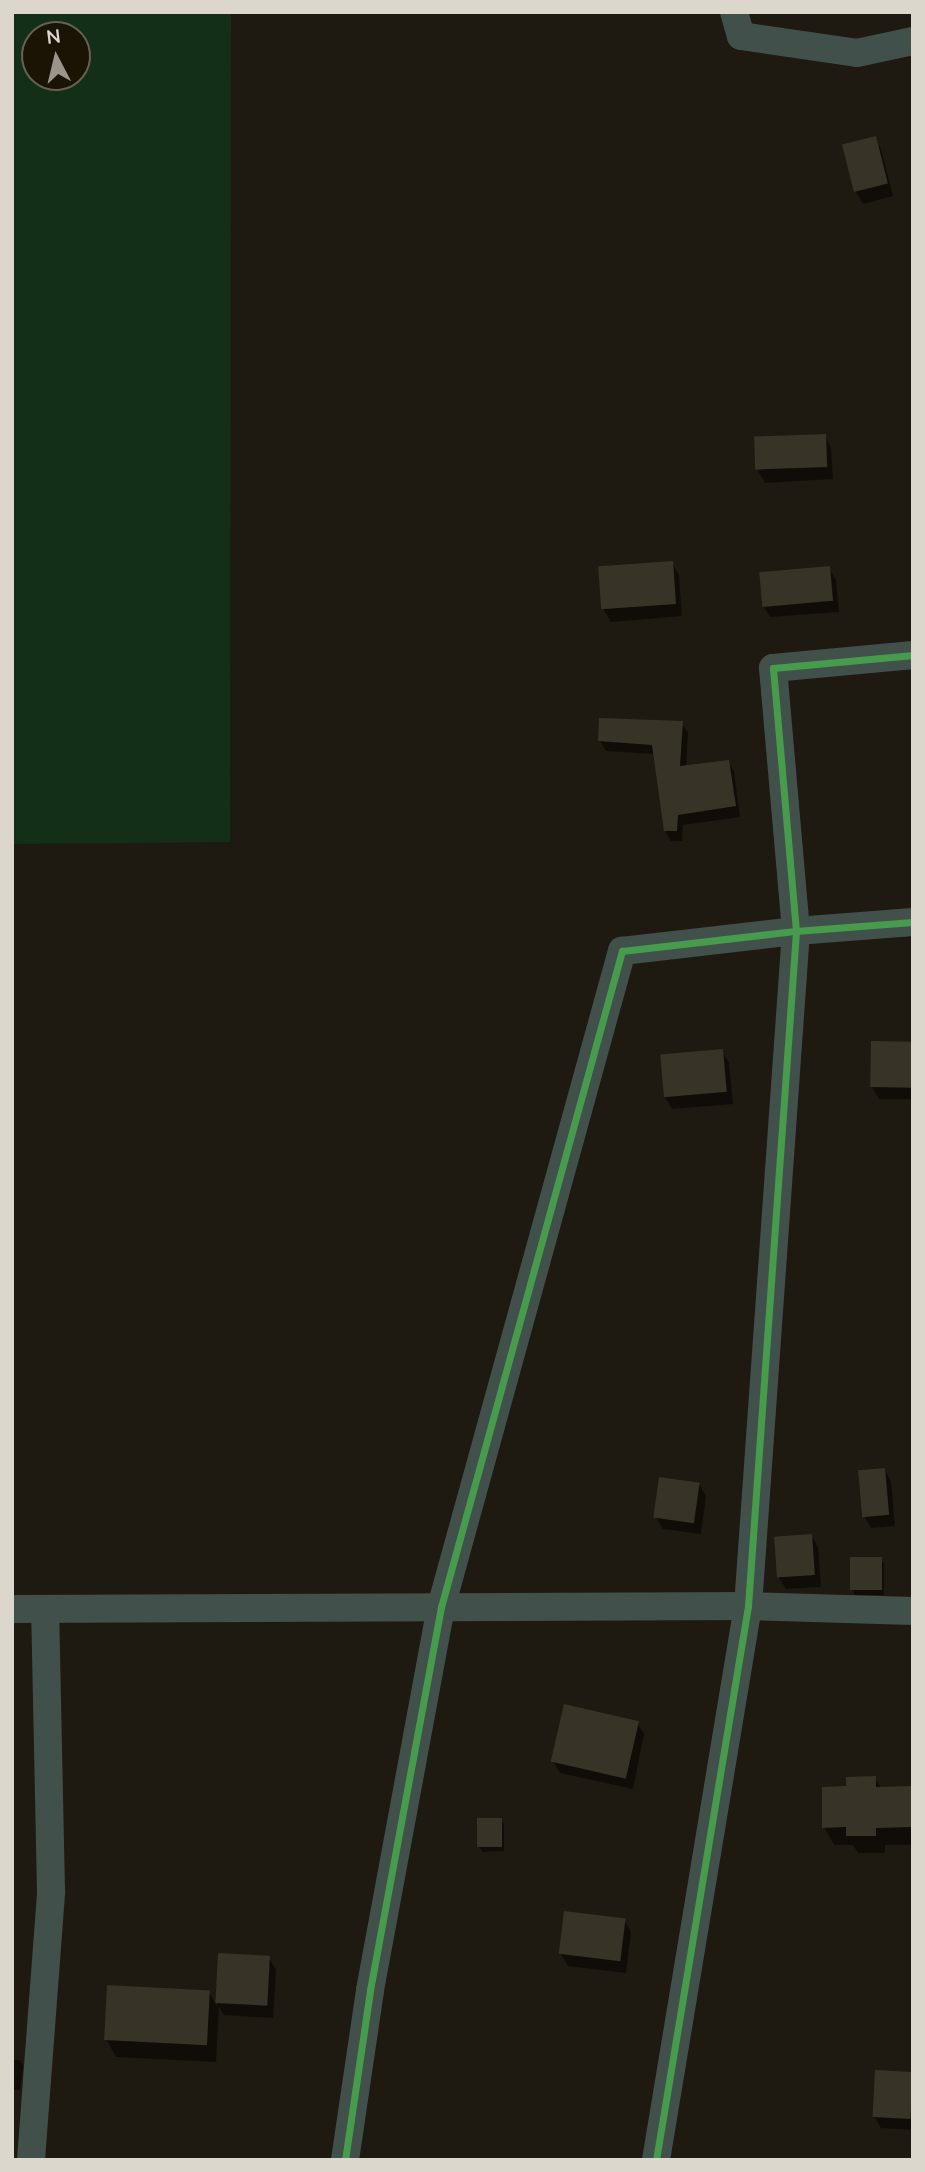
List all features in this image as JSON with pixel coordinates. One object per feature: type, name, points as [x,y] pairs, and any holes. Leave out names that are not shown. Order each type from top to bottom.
[{"type":"street","points":[[734,12],[741,36],[857,53],[913,41]]},
{"type":"street","points":[[656,2160],[748,1606],[796,931],[772,668],[913,655]]},
{"type":"street","points":[[345,2160],[370,1990],[441,1607],[622,951],[796,931],[913,922]]},
{"type":"street","points":[[12,1609],[748,1606],[913,1611]]},
{"type":"street","points":[[31,2160],[51,1891],[45,1610]]},
{"type":"green space","points":[[12,12],[231,12],[230,842],[12,844]]},
{"type":"building","points":[[876,136],[888,184],[854,192],[842,144]]},
{"type":"building","points":[[826,434],[827,467],[755,469],[754,437]]},
{"type":"building","points":[[673,561],[676,604],[601,609],[598,566]]},
{"type":"building","points":[[830,566],[833,601],[762,607],[759,572]]},
{"type":"building","points":[[599,718],[683,721],[680,766],[729,760],[736,806],[678,815],[677,831],[664,831],[652,745],[598,741]]},
{"type":"building","points":[[871,1041],[913,1042],[912,1088],[870,1087]]},
{"type":"building","points":[[723,1049],[727,1092],[664,1097],[660,1054]]},
{"type":"building","points":[[885,1468],[889,1515],[862,1517],[858,1470]]},
{"type":"building","points":[[659,1477],[700,1483],[694,1523],[653,1518]]},
{"type":"building","points":[[812,1534],[815,1575],[777,1578],[774,1537]]},
{"type":"building","points":[[850,1557],[882,1557],[882,1590],[850,1590]]},
{"type":"building","points":[[564,1704],[639,1721],[626,1779],[551,1761]]},
{"type":"building","points":[[876,1776],[876,1787],[913,1786],[913,1827],[876,1828],[876,1836],[846,1836],[846,1827],[822,1828],[822,1787],[846,1786],[846,1777]]},
{"type":"building","points":[[477,1818],[502,1818],[502,1847],[477,1847]]},
{"type":"building","points":[[564,1911],[626,1919],[620,1961],[559,1954]]},
{"type":"building","points":[[218,1953],[270,1956],[267,2006],[215,2003]]},
{"type":"building","points":[[107,1985],[210,1990],[207,2045],[104,2040]]},
{"type":"building","points":[[875,2070],[913,2072],[910,2119],[873,2117]]},
{"type":"cycle path","points":[[656,2160],[748,1606],[796,931],[773,668],[913,655]]},
{"type":"cycle path","points":[[345,2160],[370,1990],[441,1607],[622,951],[796,931],[913,922]]}]
